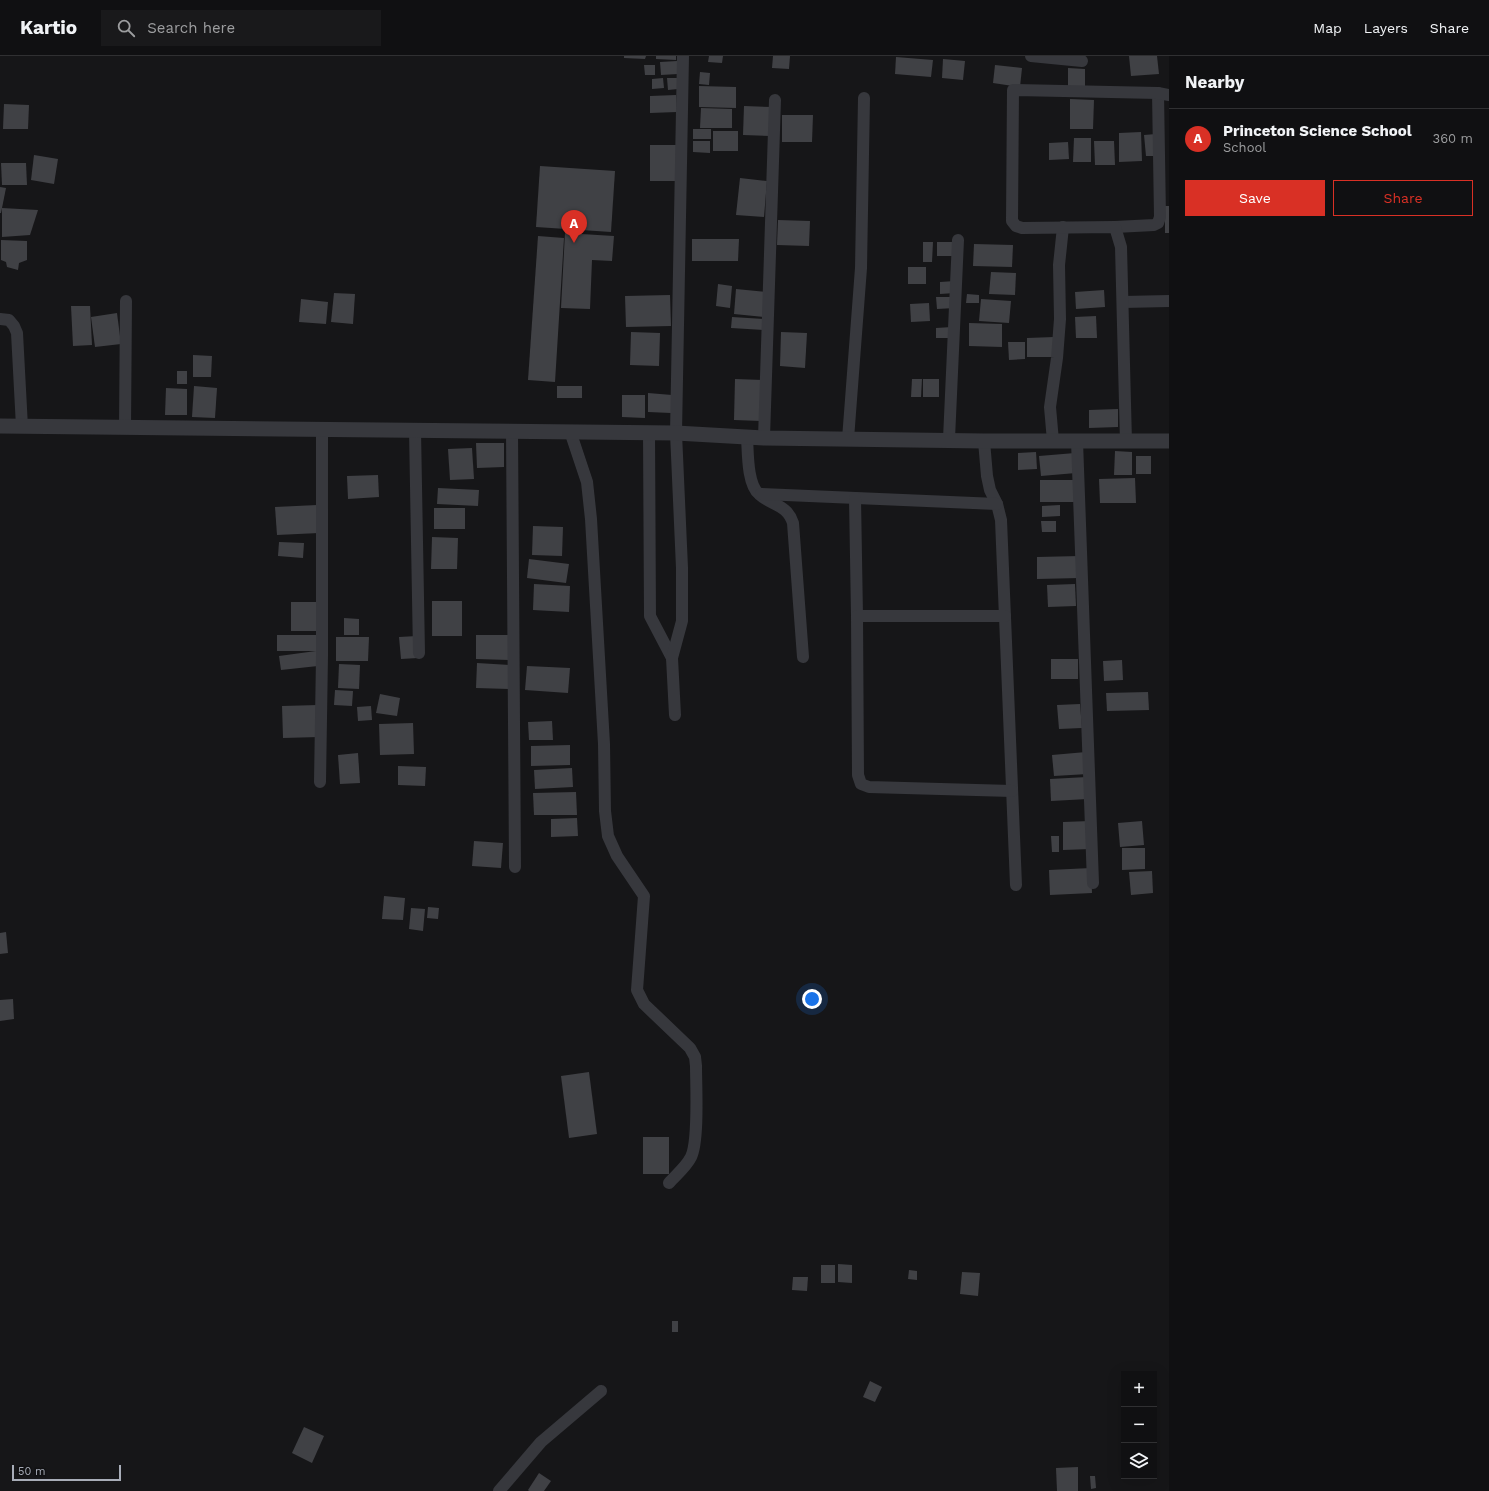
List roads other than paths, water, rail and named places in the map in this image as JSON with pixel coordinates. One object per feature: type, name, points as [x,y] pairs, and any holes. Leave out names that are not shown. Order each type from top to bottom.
[{"type":"street","points":[[674,715],[672,658],[682,621],[682,568],[676,433],[683,56]]},
{"type":"street","points":[[1031,56],[1082,61]]},
{"type":"street","points":[[1013,90],[1163,94],[1160,217],[1158,223],[1154,225],[1115,226],[1022,228],[1016,226],[1012,221],[1013,90]]},
{"type":"street","points":[[848,439],[861,268],[864,98]]},
{"type":"street","points":[[764,438],[775,100]]},
{"type":"street","points":[[1115,226],[1121,247],[1126,442]]},
{"type":"street","points":[[1053,441],[1050,407],[1059,335],[1060,265],[1063,227]]},
{"type":"street","points":[[949,439],[958,240]]},
{"type":"street","points":[[125,428],[126,301]]},
{"type":"street","points":[[1123,302],[1169,301]]},
{"type":"street","points":[[0,319],[9,320],[17,333],[22,427]]},
{"type":"street","points":[[0,426],[676,433],[764,438],[949,439],[984,441],[1169,441]]},
{"type":"street","points":[[320,782],[322,656],[322,429]]},
{"type":"street","points":[[415,430],[419,652]]},
{"type":"street","points":[[512,431],[515,868]]},
{"type":"street","points":[[570,432],[587,482],[591,519],[604,744],[605,811],[608,836],[617,856],[644,896],[637,990],[644,1004],[690,1048],[696,1066],[694,1151],[690,1159],[669,1183]]},
{"type":"street","points":[[649,433],[650,616],[672,658]]},
{"type":"street","points":[[747,437],[751,482],[758,494],[782,507],[790,515],[793,523],[803,657]]},
{"type":"street","points":[[984,441],[987,476],[990,490],[997,504],[1001,520],[1016,885]]},
{"type":"street","points":[[1077,441],[1093,883]]},
{"type":"street","points":[[758,494],[997,504]]},
{"type":"street","points":[[855,498],[858,775],[861,784],[869,787],[1012,791]]},
{"type":"street","points":[[857,616],[1005,616]]},
{"type":"street","points":[[499,1491],[541,1442],[601,1391]]},
{"type":"place","name":"Princeton Science School","points":[[574,243]]}]
